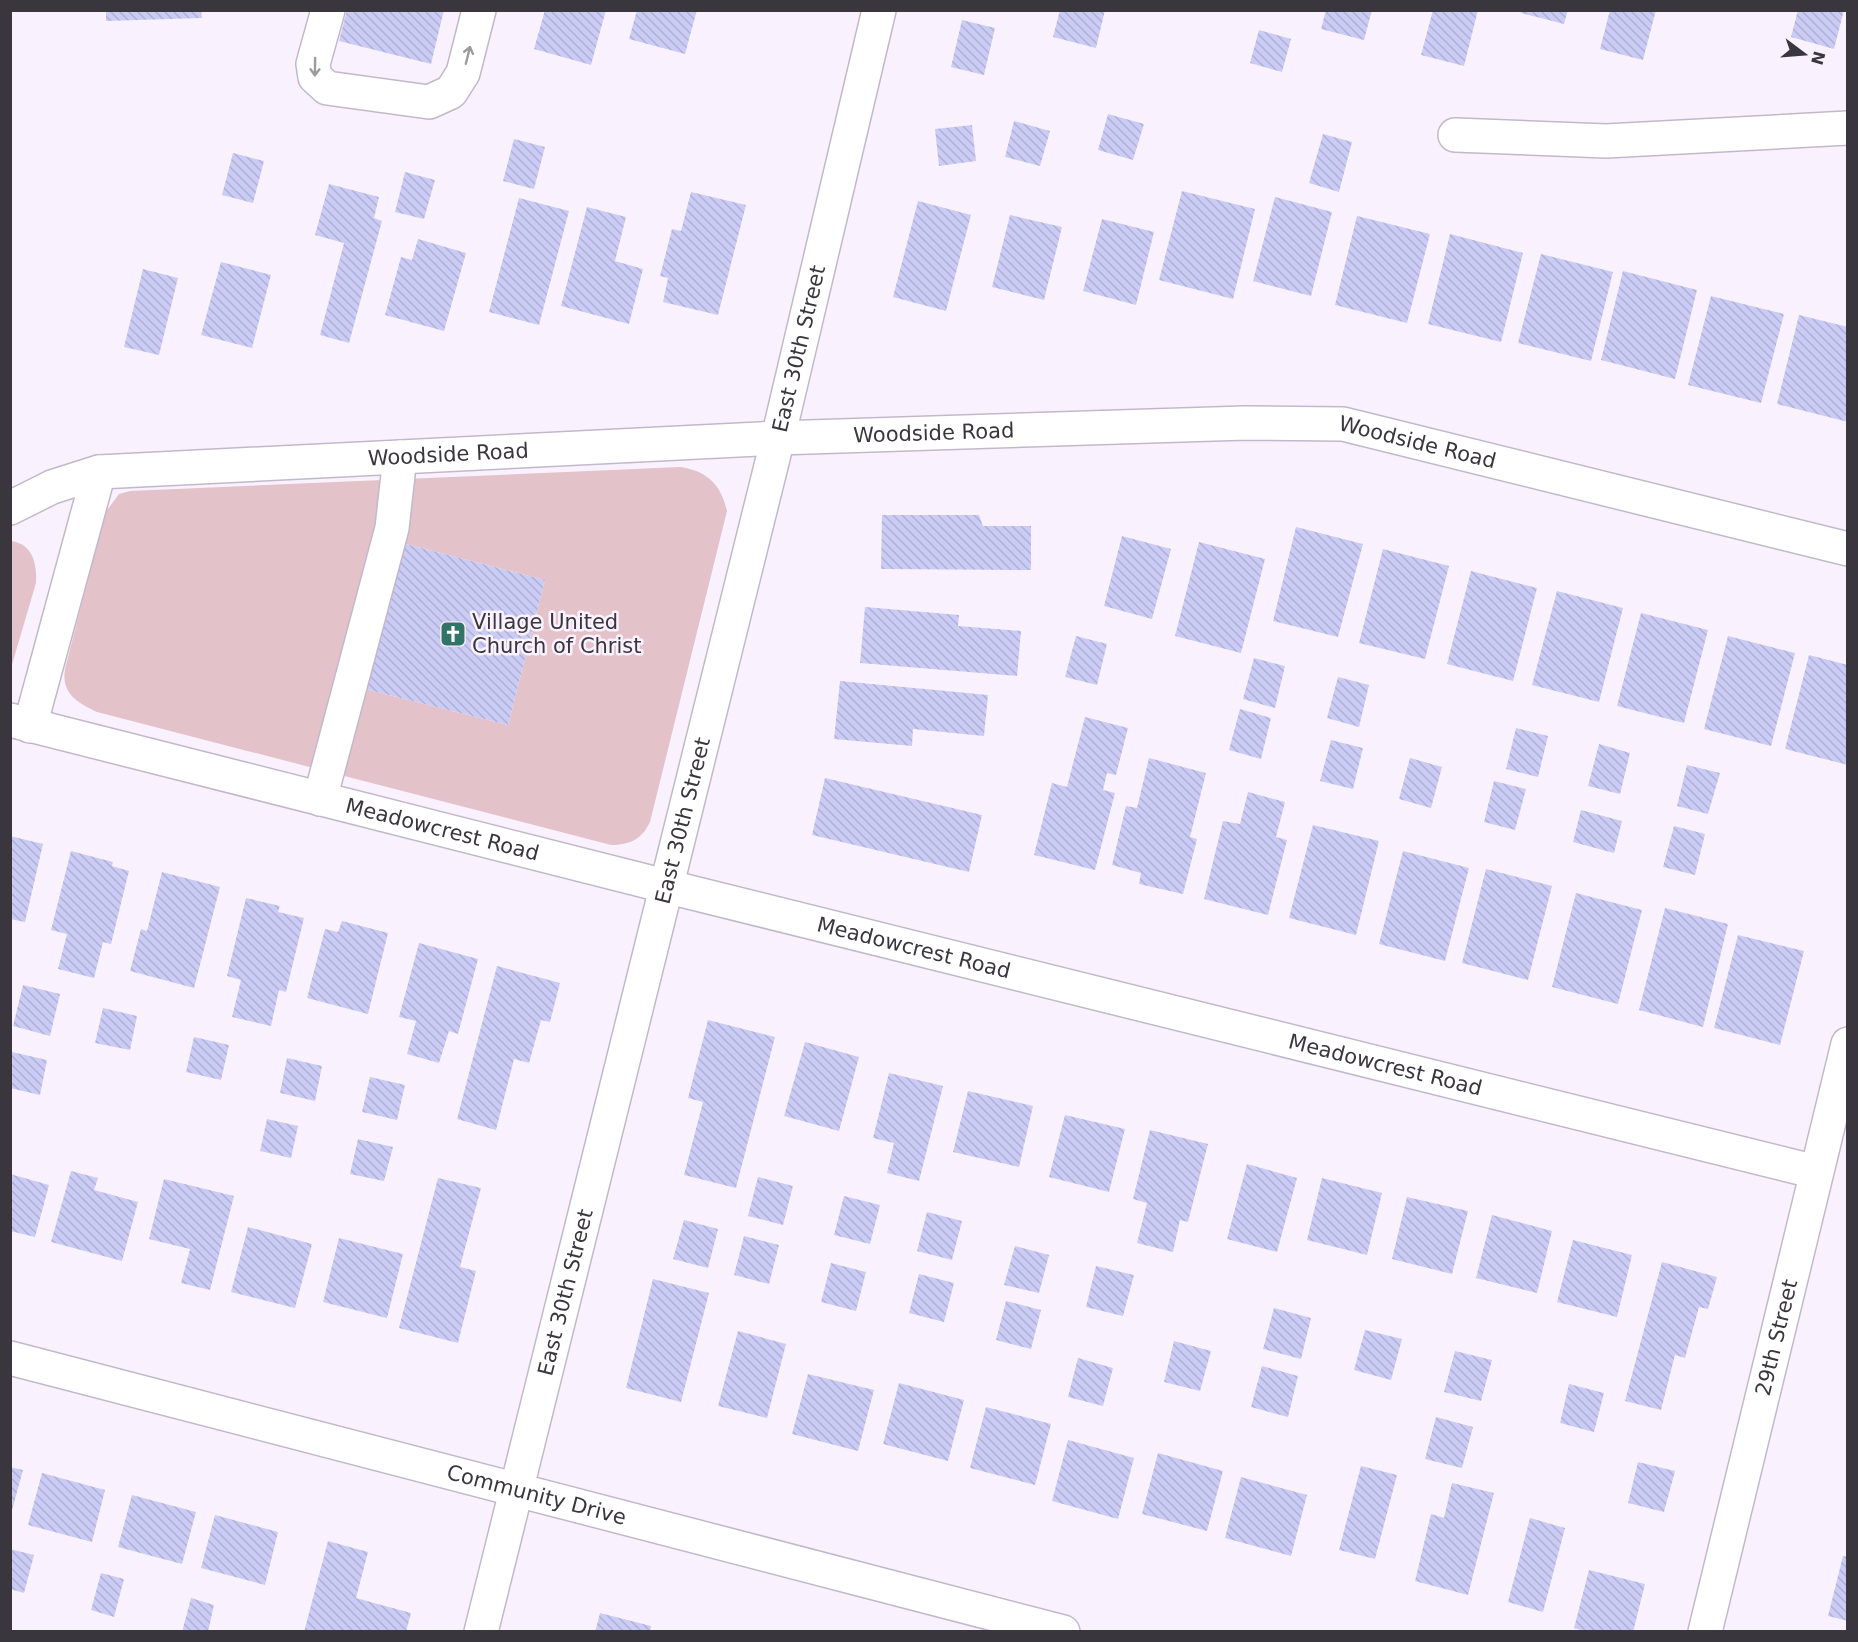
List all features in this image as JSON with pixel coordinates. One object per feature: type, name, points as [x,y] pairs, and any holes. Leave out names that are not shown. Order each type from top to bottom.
[{"type":"street","points":[[328,10],[313,64],[315,77],[327,88],[429,102],[451,92],[463,73],[479,10]]},
{"type":"street","name":"East 30th Street","points":[[481,1632],[778,438],[879,10]]},
{"type":"street","points":[[1455,135],[1606,141],[1848,128]]},
{"type":"street","name":"Woodside Road","points":[[10,508],[52,487],[99,472],[778,438],[1245,423],[1343,423],[1848,549]]},
{"type":"street","points":[[320,799],[392,528],[400,457]]},
{"type":"street","points":[[20,723],[99,472]]},
{"type":"street","name":"Meadowcrest Road","points":[[20,723],[1816,1172]]},
{"type":"street","name":"29th Street","points":[[1705,1632],[1848,1044]]},
{"type":"street","name":"Community Drive","points":[[10,1358],[518,1488],[1063,1632]]},
{"type":"shaded area","points":[[680,467],[706,476],[717,487],[727,511],[647,828],[635,840],[611,845],[97,712],[83,705],[68,691],[64,677],[65,669],[105,513],[119,494],[130,491]],"holes":[[[398,542],[545,580],[508,725],[361,688]]]},
{"type":"shaded area","points":[[11,541],[24,546],[32,556],[36,583],[11,668]]},
{"type":"building","points":[[106,10],[201,10],[202,18],[106,21]]},
{"type":"building","points":[[347,10],[444,10],[431,64],[339,41]]},
{"type":"building","points":[[545,10],[606,10],[591,65],[534,49]]},
{"type":"building","points":[[637,10],[697,10],[685,54],[629,39]]},
{"type":"building","points":[[1060,10],[1105,10],[1096,48],[1053,37]]},
{"type":"building","points":[[1326,10],[1372,10],[1364,40],[1321,29]]},
{"type":"building","points":[[1433,10],[1478,10],[1464,66],[1421,55]]},
{"type":"building","points":[[1522,10],[1568,10],[1564,24],[1521,13]]},
{"type":"building","points":[[1610,10],[1656,10],[1643,60],[1600,49]]},
{"type":"building","points":[[1798,10],[1844,10],[1834,49],[1791,37]]},
{"type":"building","points":[[962,20],[995,28],[984,75],[951,67]]},
{"type":"building","points":[[1259,30],[1291,39],[1282,72],[1250,63]]},
{"type":"building","points":[[1108,114],[1144,124],[1133,160],[1098,150]]},
{"type":"building","points":[[1014,121],[1050,131],[1040,166],[1005,157]]},
{"type":"building","points":[[972,125],[976,161],[939,166],[935,129]]},
{"type":"building","points":[[1323,134],[1352,142],[1339,192],[1309,183]]},
{"type":"building","points":[[514,139],[545,147],[534,189],[503,181]]},
{"type":"building","points":[[233,153],[264,161],[253,203],[222,195]]},
{"type":"building","points":[[405,172],[435,180],[424,219],[395,212]]},
{"type":"building","points":[[329,184],[379,197],[374,218],[382,221],[349,343],[320,335],[344,243],[315,235]]},
{"type":"building","points":[[1182,191],[1255,209],[1233,299],[1159,280]]},
{"type":"building","points":[[691,192],[746,205],[718,315],[663,302],[668,278],[660,276],[672,229],[681,231]]},
{"type":"building","points":[[1275,197],[1332,212],[1311,296],[1253,281]]},
{"type":"building","points":[[519,198],[569,211],[539,325],[489,312]]},
{"type":"building","points":[[918,201],[971,215],[946,311],[893,297]]},
{"type":"building","points":[[587,207],[626,217],[615,261],[643,269],[629,324],[561,306]]},
{"type":"building","points":[[1010,215],[1062,227],[1044,300],[992,287]]},
{"type":"building","points":[[1357,216],[1430,234],[1407,323],[1335,305]]},
{"type":"building","points":[[1102,219],[1154,232],[1136,305],[1083,291]]},
{"type":"building","points":[[1450,234],[1523,253],[1501,342],[1428,324]]},
{"type":"building","points":[[418,239],[466,253],[444,331],[385,315],[401,257],[412,260]]},
{"type":"building","points":[[1541,254],[1613,272],[1591,361],[1518,343]]},
{"type":"building","points":[[221,262],[271,275],[252,348],[201,335]]},
{"type":"building","points":[[143,269],[178,278],[159,355],[124,347]]},
{"type":"building","points":[[1623,271],[1697,290],[1675,379],[1601,360]]},
{"type":"building","points":[[1711,296],[1784,314],[1761,403],[1688,385]]},
{"type":"building","points":[[1799,315],[1848,327],[1848,422],[1777,404]]},
{"type":"building","points":[[882,515],[979,515],[983,526],[1031,526],[1031,570],[881,569]]},
{"type":"building","points":[[1296,527],[1363,544],[1338,637],[1273,621]]},
{"type":"building","points":[[1122,536],[1171,549],[1152,619],[1104,606]]},
{"type":"building","name":"Village United Church of Christ","points":[[398,542],[545,580],[508,725],[361,688]]},
{"type":"building","points":[[1199,542],[1265,559],[1241,653],[1175,636]]},
{"type":"building","points":[[1383,549],[1449,566],[1425,659],[1359,643]]},
{"type":"building","points":[[1471,571],[1537,588],[1513,681],[1447,664]]},
{"type":"building","points":[[1557,591],[1623,608],[1599,702],[1532,685]]},
{"type":"building","points":[[865,607],[959,615],[958,626],[1021,631],[1017,676],[860,663]]},
{"type":"building","points":[[1641,613],[1708,630],[1684,723],[1617,706]]},
{"type":"building","points":[[1076,636],[1107,644],[1097,685],[1065,677]]},
{"type":"building","points":[[1728,636],[1795,653],[1771,746],[1704,729]]},
{"type":"building","points":[[1809,655],[1848,665],[1848,765],[1785,749]]},
{"type":"building","points":[[1254,658],[1285,666],[1275,708],[1243,699]]},
{"type":"building","points":[[1338,677],[1369,685],[1359,727],[1327,718]]},
{"type":"building","points":[[840,681],[988,695],[984,736],[913,729],[912,746],[834,739]]},
{"type":"building","points":[[1240,709],[1271,718],[1261,759],[1229,750]]},
{"type":"building","points":[[1085,717],[1128,728],[1116,775],[1107,773],[1103,790],[1115,793],[1095,870],[1034,855],[1052,783],[1067,787]]},
{"type":"building","points":[[1516,728],[1548,736],[1538,777],[1506,769]]},
{"type":"building","points":[[1331,740],[1363,748],[1353,789],[1320,781]]},
{"type":"building","points":[[1599,744],[1630,753],[1620,794],[1588,786]]},
{"type":"building","points":[[1149,758],[1206,773],[1190,837],[1197,839],[1183,894],[1139,884],[1141,873],[1112,865],[1126,806],[1137,808]]},
{"type":"building","points":[[1410,758],[1442,767],[1431,808],[1399,799]]},
{"type":"building","points":[[1687,765],[1720,773],[1708,814],[1677,806]]},
{"type":"building","points":[[825,778],[982,815],[969,872],[812,835]]},
{"type":"building","points":[[1494,781],[1526,789],[1515,830],[1484,822]]},
{"type":"building","points":[[1248,792],[1285,802],[1276,837],[1287,840],[1268,915],[1204,899],[1223,821],[1240,824]]},
{"type":"building","points":[[1581,810],[1622,821],[1614,853],[1573,842]]},
{"type":"building","points":[[1313,825],[1379,841],[1356,935],[1289,918]]},
{"type":"building","points":[[1674,826],[1705,834],[1695,875],[1663,867]]},
{"type":"building","points":[[10,836],[43,844],[25,922],[10,919]]},
{"type":"building","points":[[71,851],[113,862],[112,866],[129,871],[111,944],[103,942],[94,978],[58,969],[67,934],[51,930]]},
{"type":"building","points":[[1403,851],[1469,868],[1445,961],[1379,944]]},
{"type":"building","points":[[1486,869],[1552,886],[1528,980],[1462,963]]},
{"type":"building","points":[[162,872],[220,887],[194,988],[130,971],[141,929],[147,931]]},
{"type":"building","points":[[1576,893],[1642,910],[1618,1004],[1552,987]]},
{"type":"building","points":[[246,898],[280,906],[278,912],[304,918],[286,992],[279,990],[271,1026],[232,1017],[241,980],[227,976]]},
{"type":"building","points":[[1665,908],[1728,924],[1703,1027],[1639,1010]]},
{"type":"building","points":[[342,921],[388,933],[368,1014],[307,998],[325,929],[338,932]]},
{"type":"building","points":[[1738,935],[1804,951],[1780,1045],[1714,1028]]},
{"type":"building","points":[[419,943],[478,959],[458,1034],[449,1031],[439,1063],[407,1054],[416,1021],[399,1017]]},
{"type":"building","points":[[497,966],[560,983],[550,1022],[541,1020],[529,1063],[514,1059],[496,1130],[457,1119]]},
{"type":"building","points":[[23,985],[60,994],[50,1036],[13,1026]]},
{"type":"building","points":[[103,1008],[137,1016],[130,1050],[95,1043]]},
{"type":"building","points":[[708,1020],[775,1037],[736,1188],[684,1175],[703,1102],[688,1098]]},
{"type":"building","points":[[194,1037],[229,1045],[221,1080],[186,1072]]},
{"type":"building","points":[[805,1042],[859,1057],[839,1131],[784,1116]]},
{"type":"building","points":[[12,1052],[47,1060],[40,1095],[10,1088]]},
{"type":"building","points":[[287,1058],[322,1066],[315,1101],[280,1093]]},
{"type":"building","points":[[889,1073],[943,1086],[919,1181],[887,1173],[894,1143],[873,1138]]},
{"type":"building","points":[[370,1077],[405,1085],[397,1120],[362,1112]]},
{"type":"building","points":[[968,1091],[1033,1106],[1019,1167],[953,1152]]},
{"type":"building","points":[[1065,1115],[1125,1129],[1109,1192],[1049,1177]]},
{"type":"building","points":[[267,1119],[298,1126],[291,1158],[260,1151]]},
{"type":"building","points":[[1150,1130],[1208,1144],[1188,1222],[1180,1220],[1173,1252],[1137,1243],[1147,1203],[1133,1199]]},
{"type":"building","points":[[358,1139],[393,1147],[384,1181],[350,1174]]},
{"type":"building","points":[[1247,1164],[1297,1178],[1277,1252],[1227,1239]]},
{"type":"building","points":[[71,1171],[98,1178],[94,1190],[138,1202],[122,1261],[51,1242]]},
{"type":"building","points":[[10,1174],[49,1185],[35,1237],[10,1231]]},
{"type":"building","points":[[758,1177],[793,1186],[783,1225],[748,1216]]},
{"type":"building","points":[[438,1178],[481,1188],[460,1267],[476,1271],[458,1343],[399,1328]]},
{"type":"building","points":[[1322,1178],[1382,1193],[1367,1255],[1307,1240]]},
{"type":"building","points":[[164,1179],[234,1196],[210,1290],[181,1283],[190,1249],[149,1239]]},
{"type":"building","points":[[844,1196],[880,1205],[870,1244],[834,1235]]},
{"type":"building","points":[[1407,1197],[1468,1211],[1452,1274],[1392,1259]]},
{"type":"building","points":[[927,1212],[962,1221],[952,1260],[917,1251]]},
{"type":"building","points":[[1492,1215],[1552,1231],[1537,1293],[1476,1278]]},
{"type":"building","points":[[684,1220],[718,1229],[708,1268],[673,1259]]},
{"type":"building","points":[[248,1227],[312,1244],[295,1308],[231,1292]]},
{"type":"building","points":[[744,1236],[779,1245],[769,1284],[734,1275]]},
{"type":"building","points":[[339,1238],[403,1254],[387,1318],[323,1302]]},
{"type":"building","points":[[1573,1240],[1632,1255],[1617,1317],[1557,1302]]},
{"type":"building","points":[[1015,1246],[1049,1255],[1039,1293],[1004,1285]]},
{"type":"building","points":[[1662,1262],[1717,1277],[1708,1309],[1699,1307],[1685,1358],[1675,1355],[1661,1410],[1625,1401]]},
{"type":"building","points":[[831,1263],[866,1272],[856,1311],[821,1302]]},
{"type":"building","points":[[1096,1266],[1134,1275],[1123,1316],[1086,1307]]},
{"type":"building","points":[[919,1274],[954,1283],[944,1322],[909,1313]]},
{"type":"building","points":[[653,1279],[709,1293],[681,1402],[626,1388]]},
{"type":"building","points":[[1006,1301],[1041,1310],[1031,1349],[996,1340]]},
{"type":"building","points":[[1274,1308],[1311,1318],[1301,1359],[1263,1349]]},
{"type":"building","points":[[1365,1330],[1402,1339],[1391,1380],[1354,1370]]},
{"type":"building","points":[[738,1331],[786,1344],[767,1418],[718,1406]]},
{"type":"building","points":[[1174,1341],[1211,1351],[1200,1391],[1164,1382]]},
{"type":"building","points":[[1455,1351],[1492,1360],[1481,1401],[1444,1392]]},
{"type":"building","points":[[1078,1358],[1113,1368],[1103,1406],[1068,1397]]},
{"type":"building","points":[[1262,1366],[1298,1376],[1288,1417],[1251,1407]]},
{"type":"building","points":[[808,1374],[874,1390],[858,1451],[792,1434]]},
{"type":"building","points":[[899,1383],[964,1400],[948,1461],[883,1444]]},
{"type":"building","points":[[1569,1384],[1604,1393],[1594,1432],[1560,1423]]},
{"type":"building","points":[[986,1407],[1051,1424],[1035,1485],[970,1468]]},
{"type":"building","points":[[1436,1417],[1473,1427],[1462,1468],[1425,1459]]},
{"type":"building","points":[[1068,1440],[1134,1458],[1118,1519],[1052,1501]]},
{"type":"building","points":[[1158,1453],[1223,1471],[1207,1531],[1142,1514]]},
{"type":"building","points":[[1638,1462],[1675,1471],[1664,1512],[1628,1503]]},
{"type":"building","points":[[1361,1466],[1397,1475],[1375,1559],[1339,1550]]},
{"type":"building","points":[[10,1467],[23,1470],[11,1514],[10,1514]]},
{"type":"building","points":[[42,1473],[105,1490],[92,1542],[28,1525]]},
{"type":"building","points":[[1241,1477],[1307,1495],[1291,1556],[1225,1538]]},
{"type":"building","points":[[1452,1483],[1494,1493],[1468,1595],[1415,1581],[1431,1514],[1444,1518]]},
{"type":"building","points":[[132,1495],[196,1512],[182,1564],[118,1547]]},
{"type":"building","points":[[215,1515],[278,1532],[265,1585],[201,1568]]},
{"type":"building","points":[[1530,1518],[1565,1528],[1543,1612],[1508,1602]]},
{"type":"building","points":[[328,1541],[368,1552],[356,1598],[411,1613],[406,1632],[304,1632]]},
{"type":"building","points":[[10,1549],[34,1555],[24,1593],[10,1589]]},
{"type":"building","points":[[1843,1556],[1848,1557],[1848,1621],[1828,1616]]},
{"type":"building","points":[[1589,1570],[1645,1584],[1633,1632],[1587,1632],[1574,1628]]},
{"type":"building","points":[[101,1573],[124,1579],[114,1617],[91,1610]]},
{"type":"building","points":[[191,1598],[214,1605],[208,1632],[182,1632]]},
{"type":"building","points":[[600,1613],[651,1626],[650,1632],[595,1632]]},
{"type":"place","name":"Village United Church of Christ","points":[[453,634]]}]
